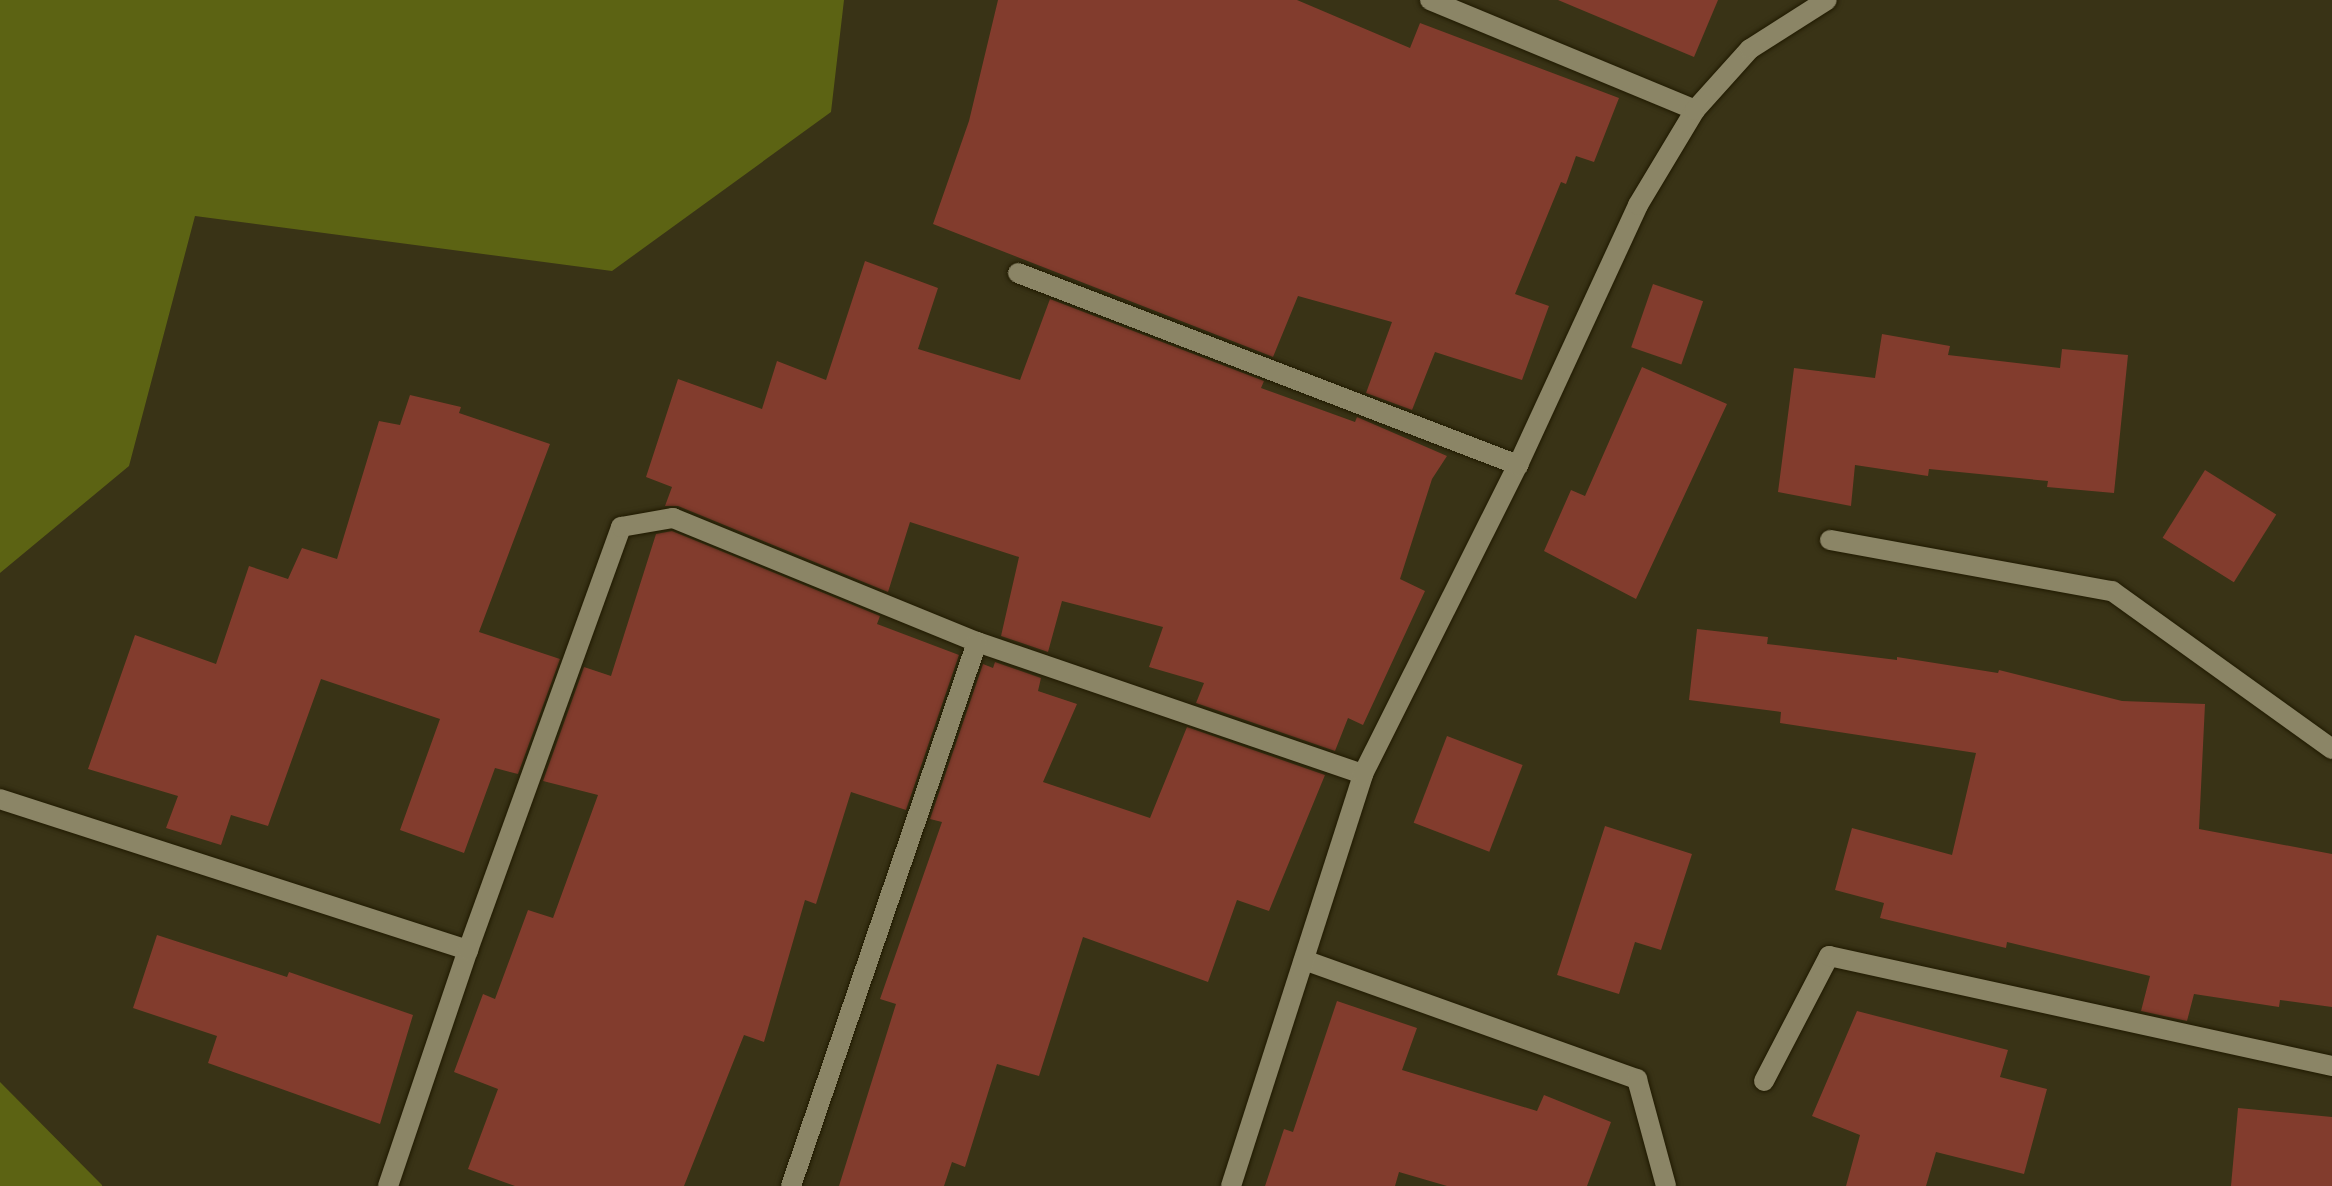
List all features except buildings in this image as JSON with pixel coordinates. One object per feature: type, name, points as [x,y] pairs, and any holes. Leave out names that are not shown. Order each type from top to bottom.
[{"type":"street","points":[[1430,0],[1695,110]]},
{"type":"street","points":[[1231,1186],[1363,774],[1518,465],[1638,205],[1695,110],[1750,49],[1827,0]]},
{"type":"street","points":[[1018,273],[1518,465]]},
{"type":"street","points":[[388,1186],[468,950],[621,527],[673,518],[977,642],[1363,774]]},
{"type":"street","points":[[1830,540],[2112,591],[2332,749]]},
{"type":"street","points":[[791,1186],[977,642]]},
{"type":"street","points":[[0,799],[468,950]]},
{"type":"street","points":[[1764,1081],[1829,956],[2332,1066]]},
{"type":"street","points":[[1304,960],[1637,1079],[1666,1186]]},
{"type":"green space","points":[[0,0],[844,0],[831,112],[612,271],[195,216],[129,466],[0,573]]},
{"type":"green space","points":[[0,1082],[102,1185],[102,1186],[0,1186]]}]
